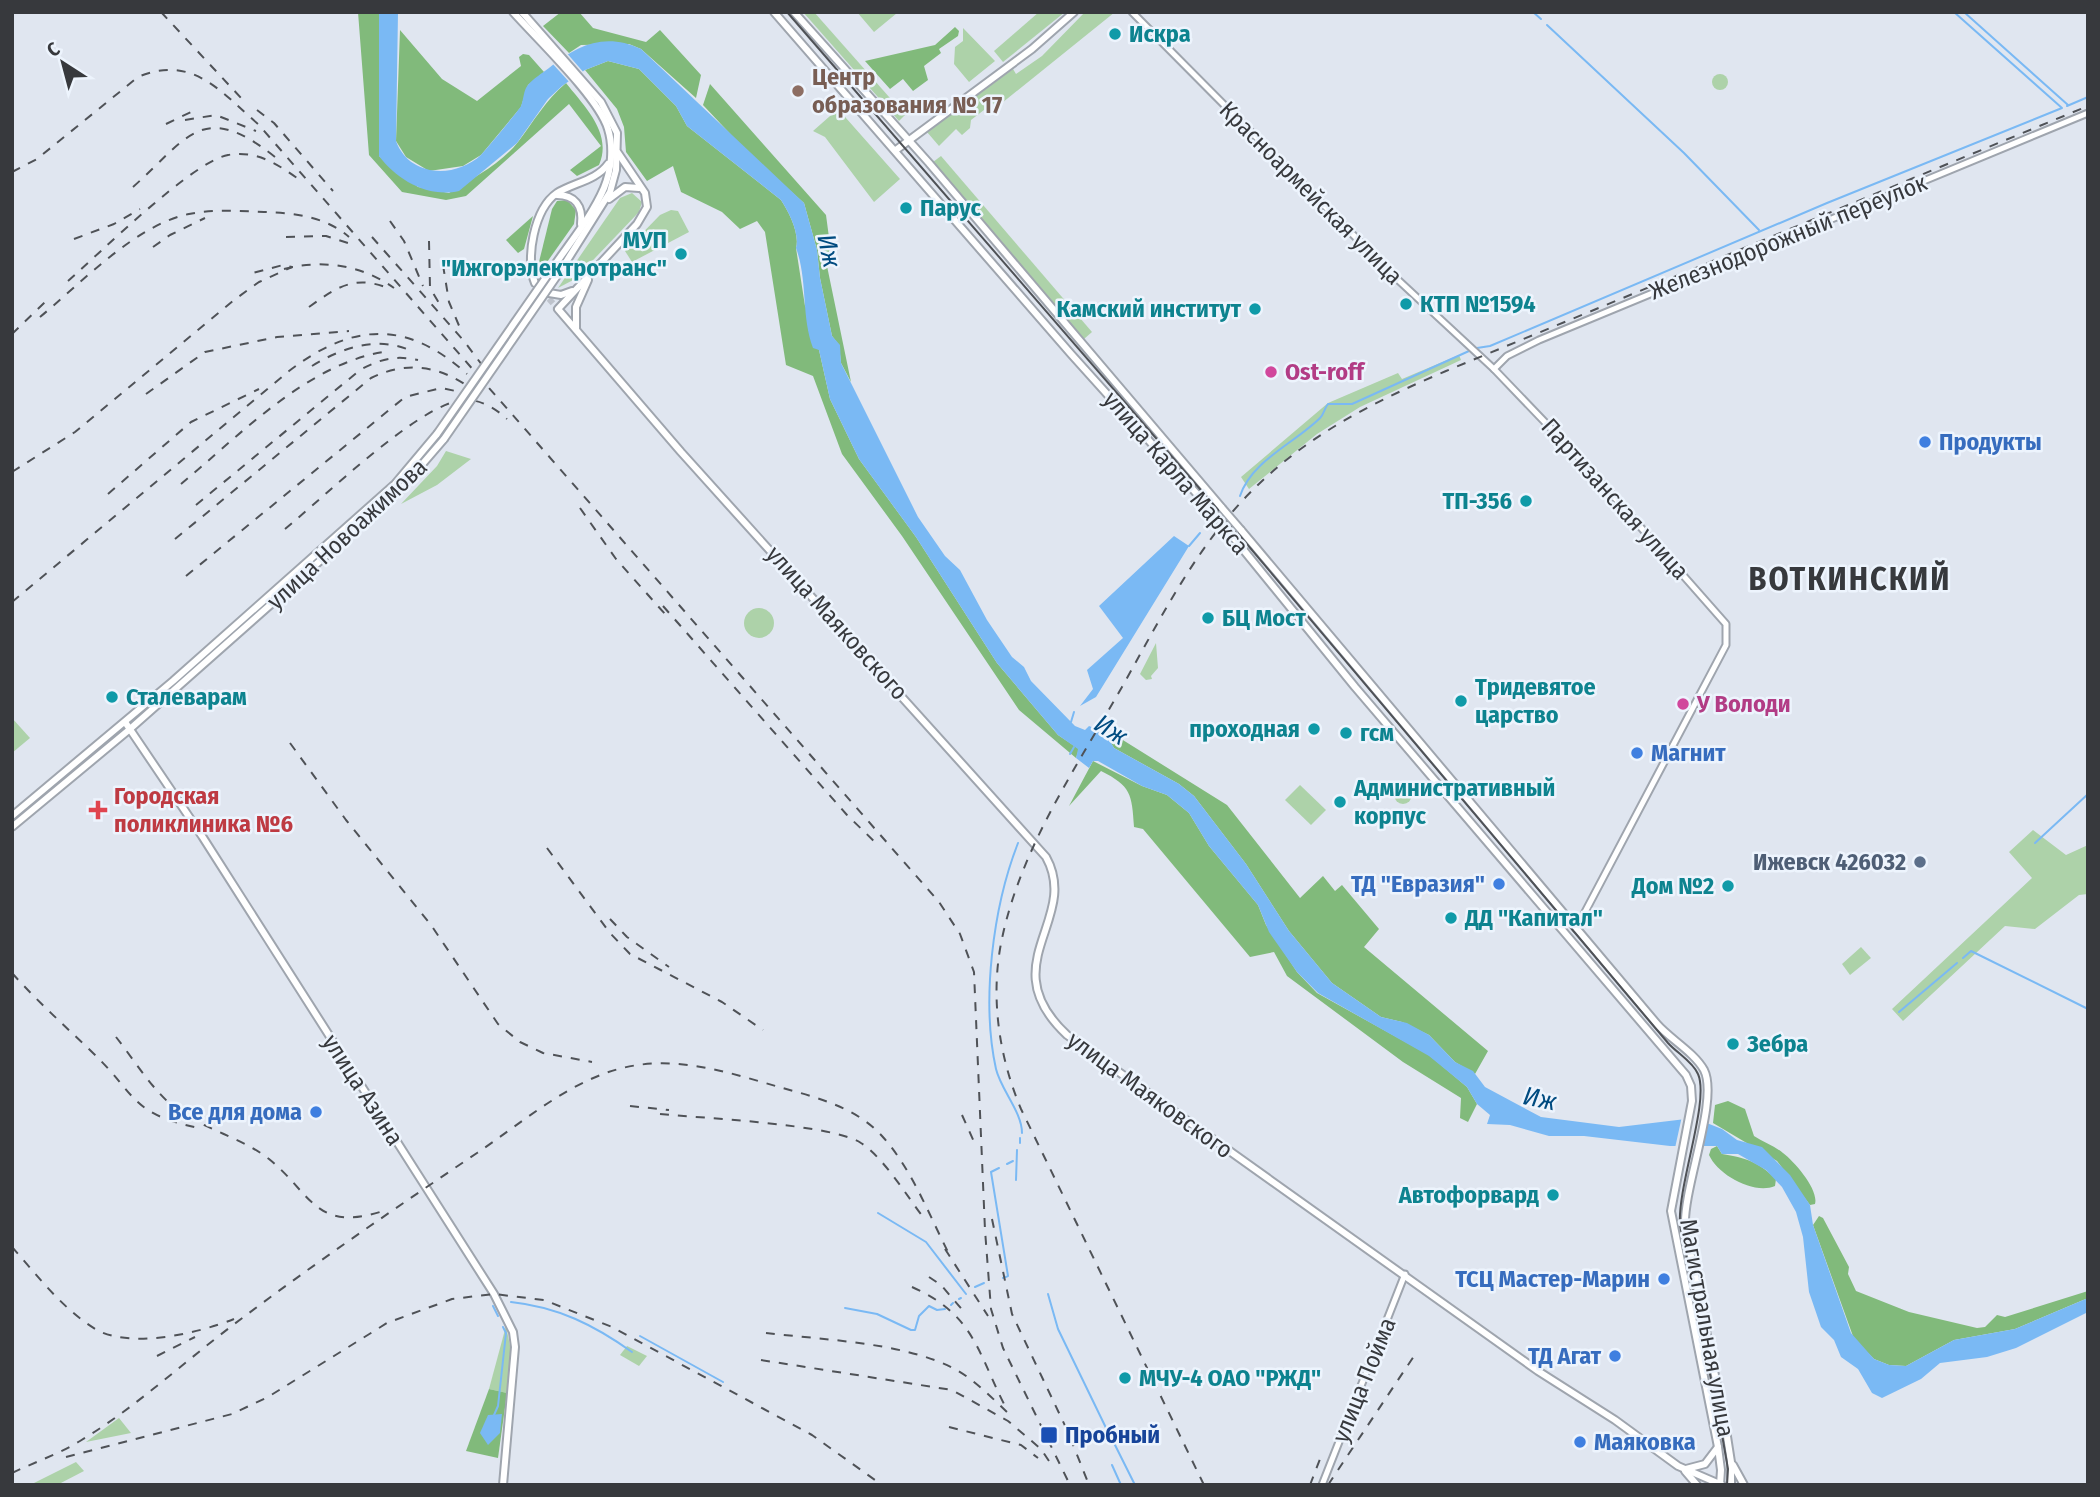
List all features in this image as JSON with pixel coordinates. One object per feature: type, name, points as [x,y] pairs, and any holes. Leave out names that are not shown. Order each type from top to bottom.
[{"type":"main road","points":[[513,12],[543,41]]},
{"type":"main road","points":[[522,12],[543,41]]},
{"type":"main road","name":"улица Карла Маркса","points":[[774,12],[1071,355],[1215,514],[1352,684],[1570,939]]},
{"type":"main road","name":"улица Карла Маркса","points":[[794,12],[908,140],[1363,673],[1576,929]]},
{"type":"main road","points":[[896,150],[1032,49],[1074,12]]},
{"type":"main road","name":"улица Новоажимова","points":[[12,827],[130,729],[400,491],[444,439],[557,268],[603,190],[610,159],[607,125],[543,41]]},
{"type":"main road","name":"улица Новоажимова","points":[[12,816],[125,722],[395,484],[437,434],[605,202],[613,184],[618,153],[615,127],[607,110],[543,41]]},
{"type":"main road","points":[[543,292],[561,295],[577,288],[645,213],[648,202],[618,153]]},
{"type":"main road","points":[[535,283],[529,264],[531,243],[545,206],[555,195],[601,172],[610,159]]},
{"type":"main road","points":[[605,202],[625,187],[640,188]]},
{"type":"main road","points":[[555,195],[566,195],[578,204],[581,210],[581,226]]},
{"type":"main road","points":[[577,331],[576,307],[590,275]]},
{"type":"main road","name":"улица Маяковского","points":[[577,288],[558,309],[681,452],[1046,857],[1053,874],[1054,896],[1038,947],[1035,975],[1042,1003],[1055,1023],[1257,1173],[1405,1274],[1538,1371],[1684,1469],[1720,1484]]},
{"type":"main road","points":[[1352,684],[1363,673]]},
{"type":"main road","name":"улица Азина","points":[[125,722],[208,845],[494,1294],[513,1332],[515,1347],[503,1485]]},
{"type":"main road","points":[[1570,939],[1576,929]]},
{"type":"main road","name":"Магистральная улица","points":[[1576,929],[1657,1024],[1703,1069],[1708,1091],[1685,1226],[1731,1462],[1731,1485]]},
{"type":"main road","name":"Магистральная улица","points":[[1570,939],[1681,1068],[1691,1086],[1692,1101],[1672,1198],[1674,1233],[1717,1447],[1720,1484]]},
{"type":"main road","points":[[1697,1485],[1684,1469],[1704,1464],[1717,1447]]},
{"type":"main road","points":[[1731,1462],[1744,1485]]},
{"type":"street","name":"Красноармейская улица","points":[[1132,12],[1396,278],[1494,369]]},
{"type":"street","name":"Железнодорожный переулок","points":[[1494,369],[1507,356],[1539,340],[2088,113]]},
{"type":"street","name":"Партизанская улица","points":[[1494,369],[1727,624],[1726,645],[1576,929]]},
{"type":"street","name":"улица Пойма","points":[[1322,1485],[1405,1274]]},
{"type":"green space","points":[[358,12],[379,12],[379,156],[418,187],[449,193],[494,164],[511,150],[546,104],[566,83],[588,111],[599,131],[602,153],[599,165],[577,176],[570,170],[601,146],[569,104],[466,196],[446,200],[402,192],[369,155]]},
{"type":"green space","points":[[561,12],[579,12],[593,28],[646,42],[660,30],[701,75],[696,98],[641,49],[629,44],[581,45],[569,53],[543,26]]},
{"type":"green space","points":[[803,12],[814,12],[905,115],[899,121]]},
{"type":"green space","points":[[857,12],[897,12],[897,13],[874,32]]},
{"type":"green space","points":[[1039,12],[1065,12],[1003,62],[994,51]]},
{"type":"green space","points":[[1085,12],[1115,12],[997,107],[993,103],[971,120],[970,128],[962,135],[956,129],[939,146],[927,132],[1013,69],[1016,74],[1042,56]]},
{"type":"green space","points":[[955,27],[959,31],[958,36],[939,49],[941,53],[924,66],[928,80],[913,91],[903,79],[890,89],[865,61],[935,45]]},
{"type":"green space","points":[[963,28],[995,61],[969,82],[954,64],[955,47],[963,41]]},
{"type":"green space","points":[[400,30],[442,79],[477,101],[521,66],[519,57],[523,54],[529,55],[544,72],[528,85],[521,107],[481,155],[463,166],[429,171],[406,157],[396,141]]},
{"type":"green space","points":[[608,61],[639,69],[676,106],[687,126],[781,200],[795,230],[805,306],[808,311],[808,329],[819,350],[830,399],[859,459],[916,537],[997,663],[1058,735],[1079,749],[1076,758],[1019,710],[902,536],[842,454],[813,376],[786,365],[765,232],[757,221],[740,229],[722,212],[681,192],[673,166],[647,181],[626,152],[624,127],[617,109],[585,70]]},
{"type":"green space","points":[[1720,74],[1726,76],[1726,88],[1720,90],[1714,88],[1712,82],[1714,76]]},
{"type":"green space","points":[[710,84],[826,215],[830,245],[827,266],[851,382],[841,363],[839,345],[832,336],[817,250],[804,203],[752,157],[703,105]]},
{"type":"green space","points":[[838,109],[900,179],[874,202],[825,137],[813,131]]},
{"type":"green space","points":[[941,156],[1092,332],[1084,339],[933,162]]},
{"type":"green space","points":[[632,193],[642,202],[639,212],[575,279],[558,288],[620,198]]},
{"type":"green space","points":[[567,200],[576,210],[574,224],[540,272],[538,266],[552,209],[557,201]]},
{"type":"green space","points":[[671,210],[678,211],[689,232],[632,262],[625,251],[660,215]]},
{"type":"green space","points":[[533,216],[524,249],[518,253],[506,240]]},
{"type":"green space","points":[[1459,355],[1461,360],[1360,407],[1317,434],[1249,489],[1241,477],[1328,403],[1398,373],[1402,379]]},
{"type":"green space","points":[[446,451],[471,459],[437,485],[401,504],[437,466]]},
{"type":"green space","points":[[759,608],[770,612],[774,623],[770,634],[759,638],[748,634],[744,623],[748,612]]},
{"type":"green space","points":[[1156,643],[1158,668],[1151,676],[1152,679],[1146,680],[1140,674]]},
{"type":"green space","points":[[12,718],[30,738],[12,753]]},
{"type":"green space","points":[[1110,732],[1227,805],[1300,898],[1323,876],[1335,891],[1342,885],[1379,929],[1364,947],[1488,1051],[1475,1074],[1455,1062],[1429,1035],[1402,1022],[1381,1017],[1332,983],[1289,931],[1246,864],[1194,796],[1179,784],[1114,748],[1107,737]]},
{"type":"green space","points":[[1093,761],[1142,786],[1167,795],[1189,813],[1209,846],[1258,905],[1266,925],[1297,972],[1317,993],[1429,1055],[1467,1087],[1477,1104],[1468,1122],[1460,1118],[1461,1098],[1403,1062],[1287,976],[1274,952],[1250,957],[1143,829],[1134,827],[1131,799],[1119,781],[1101,771],[1069,806]]},
{"type":"green space","points":[[1300,785],[1326,810],[1311,825],[1285,800]]},
{"type":"green space","points":[[1403,786],[1409,789],[1412,795],[1409,801],[1403,804],[1397,801],[1394,795],[1397,789]]},
{"type":"green space","points":[[2033,830],[2066,855],[2088,845],[2088,894],[2079,895],[2035,929],[2005,926],[1903,1021],[1892,1009],[2032,878],[2009,852]]},
{"type":"green space","points":[[1861,947],[1871,958],[1850,975],[1842,964]]},
{"type":"green space","points":[[1728,1101],[1745,1109],[1754,1136],[1780,1151],[1799,1169],[1810,1184],[1815,1204],[1810,1205],[1777,1161],[1713,1123],[1715,1105]]},
{"type":"green space","points":[[1717,1146],[1722,1154],[1745,1159],[1763,1168],[1776,1179],[1775,1186],[1757,1188],[1728,1176],[1709,1155],[1711,1149]]},
{"type":"green space","points":[[1819,1216],[1823,1218],[1849,1267],[1848,1274],[1856,1291],[1909,1312],[1977,1328],[1985,1327],[1997,1315],[2005,1317],[2088,1291],[2088,1298],[2015,1329],[1954,1340],[1906,1366],[1889,1365],[1874,1359],[1854,1339],[1813,1225]]},
{"type":"green space","points":[[506,1326],[512,1356],[507,1393],[489,1389]]},
{"type":"green space","points":[[627,1346],[647,1356],[639,1366],[620,1355]]},
{"type":"green space","points":[[489,1389],[507,1393],[498,1458],[466,1451]]},
{"type":"green space","points":[[119,1418],[131,1433],[86,1442]]},
{"type":"green space","points":[[76,1462],[84,1471],[57,1485],[30,1485]]},
{"type":"water","name":"Иж","points":[[379,12],[398,12],[396,141],[402,153],[422,168],[446,171],[470,163],[481,155],[519,109],[526,87],[535,78],[581,47],[603,41],[615,42],[641,49],[804,203],[817,250],[832,336],[840,345],[841,363],[918,517],[945,556],[960,570],[987,620],[1012,657],[1024,667],[1031,681],[1075,726],[1085,730],[1089,726],[1105,732],[1114,748],[1179,784],[1194,796],[1246,864],[1289,931],[1332,983],[1381,1017],[1407,1023],[1429,1035],[1455,1062],[1473,1071],[1485,1087],[1541,1117],[1619,1127],[1694,1118],[1722,1129],[1737,1140],[1762,1147],[1790,1175],[1810,1205],[1813,1225],[1851,1333],[1874,1359],[1889,1365],[1906,1366],[1954,1340],[2015,1329],[2088,1298],[2088,1312],[2016,1348],[1987,1357],[1940,1363],[1921,1379],[1882,1398],[1872,1393],[1858,1369],[1841,1357],[1834,1340],[1821,1327],[1809,1292],[1803,1237],[1796,1212],[1782,1187],[1766,1170],[1738,1154],[1722,1154],[1717,1146],[1670,1146],[1584,1136],[1549,1136],[1510,1125],[1487,1124],[1490,1115],[1477,1104],[1467,1087],[1429,1056],[1318,993],[1297,972],[1269,932],[1258,905],[1209,846],[1189,813],[1167,795],[1142,786],[1098,761],[1093,761],[1089,768],[1076,758],[1078,749],[1058,735],[997,663],[916,537],[859,459],[830,399],[819,350],[813,348],[809,336],[795,230],[781,200],[687,126],[676,106],[639,69],[608,61],[585,70],[562,86],[548,99],[517,143],[459,191],[436,192],[414,185],[395,173],[379,156]]},
{"type":"water","points":[[1174,536],[1189,546],[1096,697],[1080,706],[1093,689],[1087,670],[1123,638],[1099,606]]},
{"type":"water","points":[[502,1414],[500,1433],[488,1445],[480,1433],[488,1415]]},
{"type":"pier","points":[[565,51],[585,74],[571,84],[551,62]]},
{"type":"pier","points":[[1694,1115],[1706,1119],[1701,1147],[1675,1148],[1682,1116]]},
{"type":"waterway","points":[[1533,12],[1541,19]]},
{"type":"waterway","points":[[1477,348],[1490,346],[1827,203],[2062,108],[1954,12]]},
{"type":"waterway","points":[[1964,12],[2068,105]]},
{"type":"waterway","points":[[1547,25],[1684,153],[1759,230]]},
{"type":"waterway","points":[[2067,106],[2088,97]]},
{"type":"waterway","points":[[1240,496],[1254,473],[1320,418],[1328,404],[1352,404],[1469,351]]},
{"type":"waterway","points":[[1189,546],[1200,533]]},
{"type":"waterway","points":[[1071,722],[1074,712]]},
{"type":"waterway","points":[[1070,754],[1074,747]]},
{"type":"waterway","points":[[2035,843],[2088,794]]},
{"type":"waterway","points":[[1018,843],[1009,868],[996,925],[990,1014],[996,1069],[1019,1117],[1022,1133]]},
{"type":"waterway","points":[[1963,958],[1971,951],[2088,1009]]},
{"type":"waterway","points":[[1899,1012],[1957,963]]},
{"type":"waterway","points":[[1020,1138],[1020,1143]]},
{"type":"waterway","points":[[1016,1180],[1017,1150]]},
{"type":"waterway","points":[[1007,1164],[1013,1161]]},
{"type":"waterway","points":[[999,1168],[991,1172],[1008,1276],[1003,1278]]},
{"type":"waterway","points":[[878,1213],[926,1242],[966,1294]]},
{"type":"waterway","points":[[975,1287],[984,1283]]},
{"type":"waterway","points":[[1048,1294],[1058,1329],[1108,1432]]},
{"type":"waterway","points":[[511,1302],[544,1308],[575,1319],[632,1352]]},
{"type":"waterway","points":[[493,1306],[498,1316]]},
{"type":"waterway","points":[[845,1308],[877,1314],[911,1330],[915,1330],[919,1316],[929,1306],[937,1310],[945,1309]]},
{"type":"waterway","points":[[494,1415],[498,1406],[506,1333],[503,1327]]},
{"type":"waterway","points":[[640,1336],[723,1382]]},
{"type":"waterway","points":[[1112,1439],[1135,1485]]},
{"type":"waterway","points":[[1112,1465],[1121,1485]]},
{"type":"tunnel","points":[[543,292],[558,309]]},
{"type":"tram line","points":[[787,12],[1219,511],[1668,1043],[1696,1070],[1701,1087],[1700,1104],[1683,1189],[1680,1225],[1721,1429],[1728,1469],[1727,1485]]},
{"type":"railway","points":[[161,12],[242,99]]},
{"type":"railway","points":[[12,172],[37,159],[138,77],[157,71],[174,70],[190,73],[218,89],[258,124],[939,902],[960,934],[974,972],[991,1309],[1003,1348],[1070,1485]]},
{"type":"railway","points":[[1204,1485],[1021,1109],[1003,1051],[997,1010],[1000,949],[1008,914],[1034,846],[1067,781],[1184,578],[1219,528],[1261,482],[1303,447],[1372,405],[1446,371],[2088,106]]},
{"type":"railway","points":[[257,110],[274,123],[333,191]]},
{"type":"railway","points":[[166,124],[193,111]]},
{"type":"railway","points":[[185,120],[216,115],[256,131]]},
{"type":"railway","points":[[133,187],[183,141],[197,132],[212,128],[230,130],[275,157]]},
{"type":"railway","points":[[68,281],[170,190],[212,161],[228,155],[247,154],[273,163],[297,178]]},
{"type":"railway","points":[[74,239],[114,224],[140,209]]},
{"type":"railway","points":[[40,317],[130,242],[169,220],[189,214],[227,211],[297,215],[330,224],[349,237]]},
{"type":"railway","points":[[153,247],[170,235],[205,218]]},
{"type":"railway","points":[[390,221],[404,241],[423,286]]},
{"type":"railway","points":[[286,237],[326,236],[348,243]]},
{"type":"railway","points":[[372,237],[464,341],[491,377]]},
{"type":"railway","points":[[429,241],[430,288],[439,303]]},
{"type":"railway","points":[[12,472],[75,432],[234,300],[259,282],[292,267],[283,265],[249,274]]},
{"type":"railway","points":[[284,269],[313,265],[341,266],[369,274],[394,288]]},
{"type":"railway","points":[[443,265],[449,302],[460,328]]},
{"type":"railway","points":[[309,307],[353,283],[385,287]]},
{"type":"railway","points":[[12,334],[45,302]]},
{"type":"railway","points":[[146,394],[205,352],[277,337],[349,331]]},
{"type":"railway","points":[[12,602],[289,371],[335,343],[357,336],[400,336],[444,356],[467,374]]},
{"type":"railway","points":[[312,366],[336,353],[375,344],[388,344],[414,352]]},
{"type":"railway","points":[[181,484],[250,425],[301,387],[327,371],[355,359],[383,352]]},
{"type":"railway","points":[[196,505],[360,370],[388,359],[418,360]]},
{"type":"railway","points":[[175,539],[371,378],[398,369],[424,368],[449,375],[473,390]]},
{"type":"railway","points":[[186,576],[405,397],[441,388],[475,395]]},
{"type":"railway","points":[[108,494],[191,422],[259,389]]},
{"type":"railway","points":[[285,529],[372,454],[423,417],[445,405],[464,400],[476,401],[507,419]]},
{"type":"railway","points":[[580,508],[616,559],[665,614]]},
{"type":"railway","points":[[663,606],[847,815],[878,845]]},
{"type":"railway","points":[[290,743],[346,820],[431,925],[498,1024],[520,1042],[543,1053],[592,1062]]},
{"type":"railway","points":[[547,848],[610,933],[630,954],[722,1002],[763,1030]]},
{"type":"railway","points":[[610,919],[627,937],[669,967]]},
{"type":"railway","points":[[12,973],[137,1101],[160,1116],[199,1128]]},
{"type":"railway","points":[[116,1037],[170,1104],[190,1118],[259,1152],[316,1206],[341,1217],[358,1217],[380,1212]]},
{"type":"railway","points":[[12,1473],[64,1450],[101,1427],[241,1319],[358,1234],[553,1100],[594,1077],[616,1070],[656,1063],[710,1068],[807,1095],[847,1110],[872,1126],[893,1149],[911,1178],[950,1256]]},
{"type":"railway","points":[[630,1106],[669,1110]]},
{"type":"railway","points":[[660,1114],[796,1127],[846,1136],[861,1143],[878,1158],[923,1217]]},
{"type":"railway","points":[[962,1115],[975,1144]]},
{"type":"railway","points":[[992,1219],[1012,1314],[1068,1432],[1089,1485]]},
{"type":"railway","points":[[12,1247],[73,1313],[97,1330],[112,1336],[146,1339],[166,1337],[234,1319]]},
{"type":"railway","points":[[945,1249],[988,1316]]},
{"type":"railway","points":[[929,1277],[941,1285],[965,1313]]},
{"type":"railway","points":[[912,1287],[948,1309],[961,1322],[979,1350],[1004,1404]]},
{"type":"railway","points":[[66,1457],[232,1414],[268,1397],[387,1323],[452,1299],[494,1294],[544,1300],[612,1327],[812,1435],[882,1485]]},
{"type":"railway","points":[[766,1333],[862,1343],[932,1359],[968,1377],[1008,1413]]},
{"type":"railway","points":[[157,1356],[195,1337]]},
{"type":"railway","points":[[1328,1485],[1414,1356]]},
{"type":"railway","points":[[761,1360],[952,1390],[1008,1421],[1041,1449],[1051,1464]]},
{"type":"railway","points":[[949,1427],[1021,1445],[1038,1458]]},
{"type":"railway","points":[[1310,1485],[1320,1459]]},
{"type":"place","name":"Искра","points":[[1115,34]]},
{"type":"place","name":"Центр образования № 17","points":[[798,91]]},
{"type":"place","name":"Парус","points":[[906,208]]},
{"type":"place","name":"МУП \"Ижгорэлектротранс\"","points":[[681,254]]},
{"type":"place","name":"КТП №1594","points":[[1406,304]]},
{"type":"place","name":"Камский институт","points":[[1255,309]]},
{"type":"place","name":"Ost-roff","points":[[1271,372]]},
{"type":"place","name":"Продукты","points":[[1925,442]]},
{"type":"place","name":"ТП-356","points":[[1526,501]]},
{"type":"place","name":"БЦ Мост","points":[[1208,618]]},
{"type":"place","name":"Сталеварам","points":[[112,697]]},
{"type":"place","name":"Тридевятое царство","points":[[1461,701]]},
{"type":"place","name":"У Володи","points":[[1683,704]]},
{"type":"place","name":"проходная","points":[[1314,729]]},
{"type":"place","name":"гсм","points":[[1346,733]]},
{"type":"place","name":"Магнит","points":[[1637,753]]},
{"type":"place","name":"Административный корпус","points":[[1340,802]]},
{"type":"place","name":"Городская поликлиника №6","points":[[98,810]]},
{"type":"place","name":"Ижевск 426032","points":[[1920,862]]},
{"type":"place","name":"ТД \"Евразия\"","points":[[1499,884]]},
{"type":"place","name":"Дом №2","points":[[1728,886]]},
{"type":"place","name":"ДД \"Капитал\"","points":[[1451,918]]},
{"type":"place","name":"Зебра","points":[[1733,1044]]},
{"type":"place","name":"Все для дома","points":[[316,1112]]},
{"type":"place","name":"Автофорвард","points":[[1553,1195]]},
{"type":"place","name":"ТСЦ Мастер-Марин","points":[[1664,1279]]},
{"type":"place","name":"ТД Агат","points":[[1615,1356]]},
{"type":"place","name":"МЧУ-4 ОАО \"РЖД\"","points":[[1125,1378]]},
{"type":"place","name":"Пробный","points":[[1049,1435]]},
{"type":"place","name":"Маяковка","points":[[1580,1442]]},
{"type":"district","name":"ВОТКИНСКИЙ","points":[[1850,579]]}]
